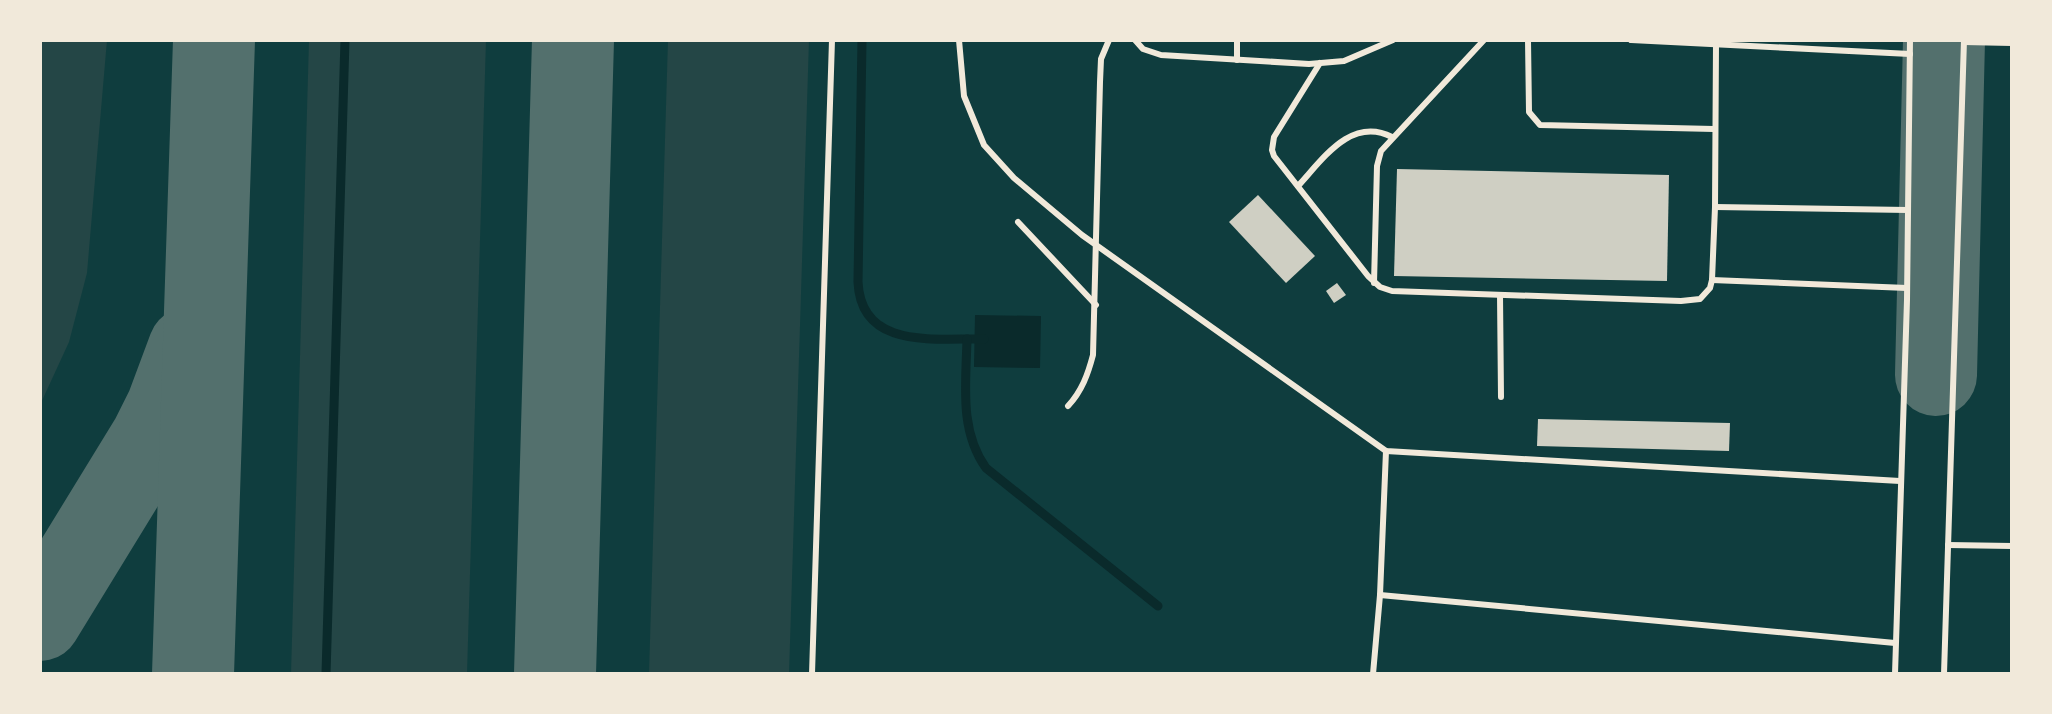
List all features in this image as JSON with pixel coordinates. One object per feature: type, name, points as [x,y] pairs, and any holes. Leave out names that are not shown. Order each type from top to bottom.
[{"type":"lane","points":[[812,674],[832,40]]},
{"type":"lane","points":[[959,40],[964,96],[984,145],[1014,178],[1095,244],[1386,451],[1900,481]]},
{"type":"lane","points":[[1068,406],[1078,396],[1087,378],[1093,355],[1101,59],[1109,40]]},
{"type":"lane","points":[[1135,40],[1143,49],[1161,55],[1320,63],[1344,61],[1393,40]]},
{"type":"lane","points":[[1237,40],[1237,60]]},
{"type":"lane","points":[[1374,283],[1377,166],[1381,151],[1484,40]]},
{"type":"lane","points":[[1528,40],[1529,112],[1540,125],[1714,129]]},
{"type":"lane","points":[[1631,40],[1910,54]]},
{"type":"lane","points":[[1895,674],[1907,288],[1910,40]]},
{"type":"lane","points":[[1944,674],[1964,41],[2012,43]]},
{"type":"lane","points":[[1320,63],[1272,143],[1274,156],[1374,283],[1392,291],[1692,301],[1705,294],[1712,280],[1716,44]]},
{"type":"lane","points":[[1298,186],[1347,136],[1368,131],[1392,137]]},
{"type":"lane","points":[[1715,207],[1908,210]]},
{"type":"lane","points":[[1018,222],[1096,305]]},
{"type":"lane","points":[[1712,280],[1907,288]]},
{"type":"lane","points":[[1500,295],[1501,397]]},
{"type":"lane","points":[[1373,674],[1386,451]]},
{"type":"lane","points":[[1948,545],[2012,546]]},
{"type":"lane","points":[[1380,595],[1895,643]]},
{"type":"shaded area","points":[[40,40],[107,40],[87,273],[69,342],[40,405]]},
{"type":"shaded area","points":[[309,40],[486,40],[467,674],[291,674]]},
{"type":"shaded area","points":[[668,40],[809,40],[789,674],[649,674]]},
{"type":"shaded area","points":[[975,315],[1041,316],[1040,368],[974,367]]},
{"type":"building","points":[[1397,169],[1669,175],[1667,281],[1394,276]]},
{"type":"building","points":[[1258,195],[1315,256],[1286,283],[1229,222]]},
{"type":"building","points":[[1337,283],[1346,295],[1334,303],[1326,291]]},
{"type":"building","points":[[1538,419],[1730,423],[1729,451],[1537,446]]},
{"type":"waterway","points":[[326,674],[345,40]]},
{"type":"waterway","points":[[862,40],[858,282],[862,304],[872,319],[886,330],[904,336],[984,339]]},
{"type":"waterway","points":[[967,339],[965,390],[968,422],[977,453],[986,468],[1158,606]]},
{"type":"taxiway","points":[[193,674],[214,40]]},
{"type":"taxiway","points":[[555,674],[573,40]]},
{"type":"taxiway","points":[[1936,375],[1944,40]]},
{"type":"taxiway","points":[[40,620],[151,439],[167,407],[189,348]]}]
